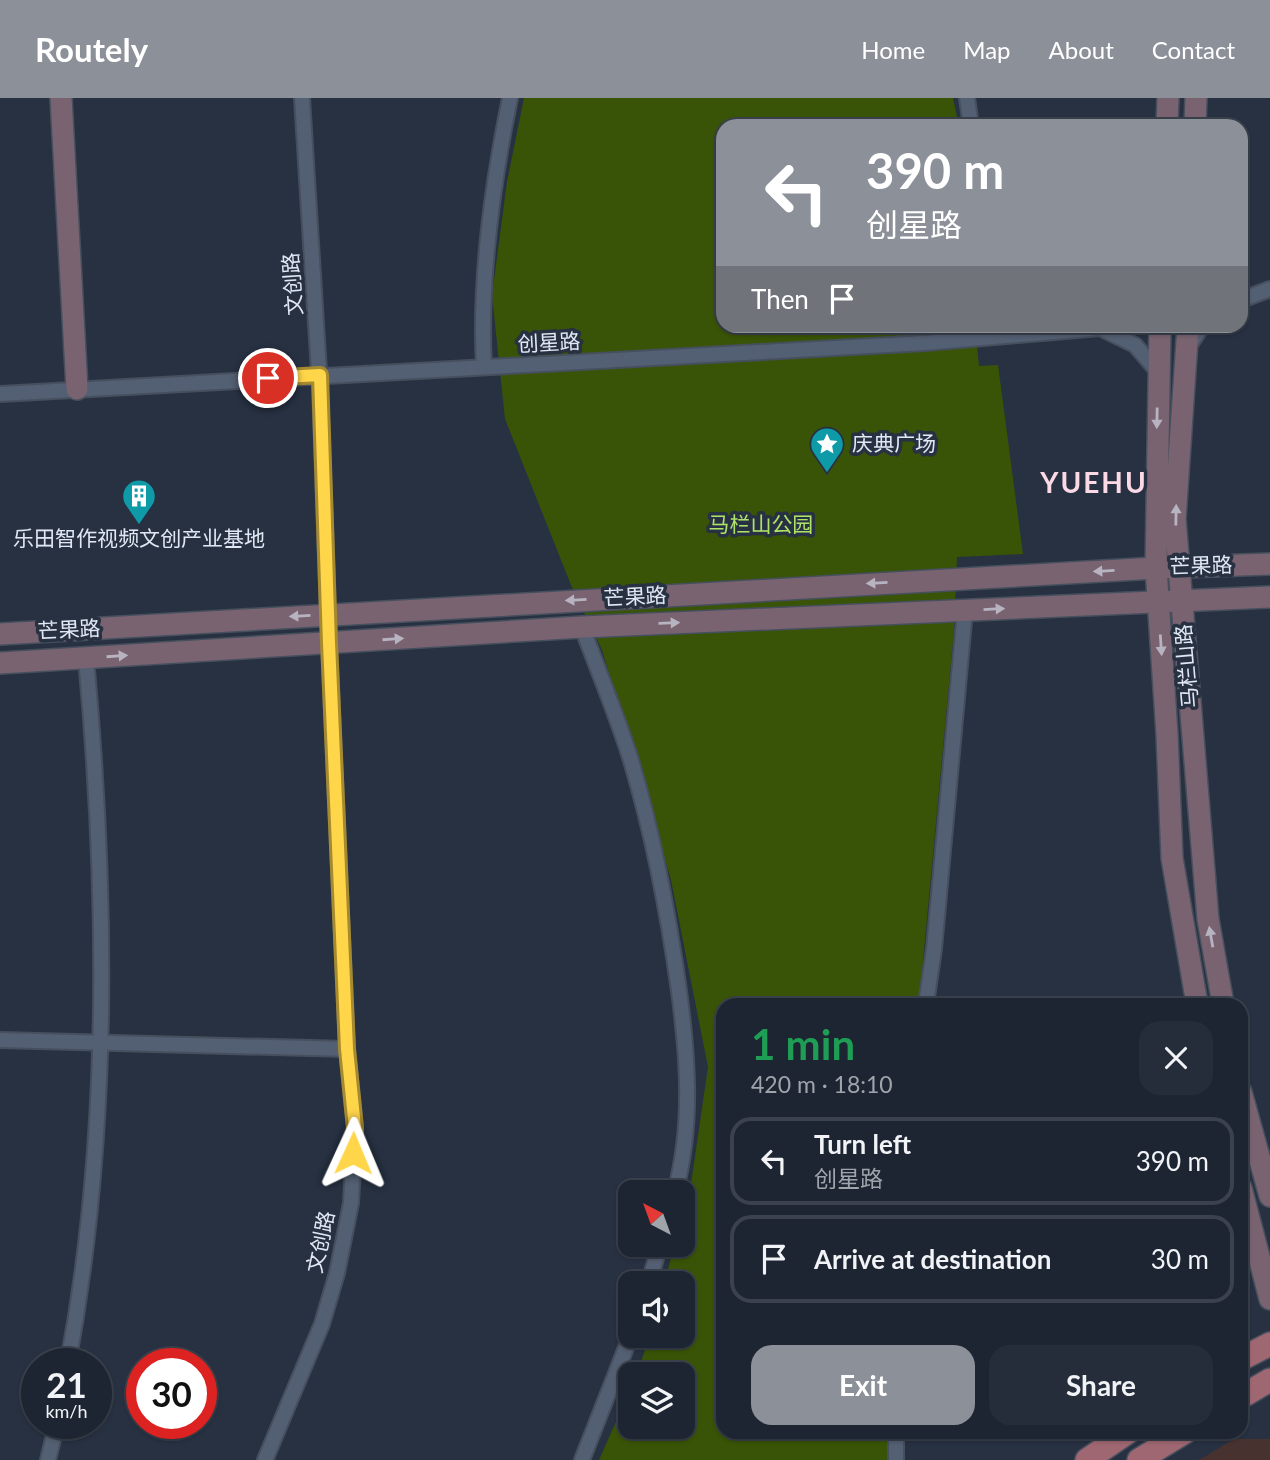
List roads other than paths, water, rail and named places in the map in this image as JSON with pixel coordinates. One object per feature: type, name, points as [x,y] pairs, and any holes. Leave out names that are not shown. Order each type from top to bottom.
[{"type":"main road","points":[[61,98],[77,390]]},
{"type":"main road","points":[[1167,119],[1168,98]]},
{"type":"main road","points":[[1195,119],[1196,98]]},
{"type":"main road","name":"马栏山路","points":[[1160,333],[1156,568],[1172,858],[1196,998]]},
{"type":"main road","name":"马栏山路","points":[[1188,333],[1175,519],[1208,919],[1222,998]]},
{"type":"main road","name":"芒果路","points":[[0,634],[1156,568],[1270,564]]},
{"type":"main road","name":"芒果路","points":[[0,663],[582,627],[1270,597]]},
{"type":"main road","points":[[1248,1117],[1270,1196]]},
{"type":"main road","points":[[1248,1215],[1270,1299]]},
{"type":"main road","points":[[1248,1355],[1270,1344]]},
{"type":"main road","points":[[1248,1393],[1270,1380]]},
{"type":"main road","points":[[1087,1460],[1118,1439]]},
{"type":"main road","points":[[1139,1460],[1174,1439]]},
{"type":"street","name":"文创路","points":[[265,1460],[322,1324],[337,1273],[351,1203],[355,1128],[347,1049],[320,375],[302,98]]},
{"type":"street","points":[[484,367],[484,290],[493,201],[510,98]]},
{"type":"street","points":[[967,98],[970,119]]},
{"type":"street","points":[[1248,293],[1270,289]]},
{"type":"street","name":"创星路","points":[[0,394],[484,367],[969,333]]},
{"type":"street","points":[[1113,333],[1135,345],[1158,372]]},
{"type":"street","points":[[1187,350],[1198,333]]},
{"type":"street","points":[[927,998],[934,949],[965,610]]},
{"type":"street","points":[[582,627],[629,756],[664,892],[685,1032],[688,1080],[686,1136],[677,1180]]},
{"type":"street","points":[[70,1348],[92,1195],[100,1043],[97,838],[86,658]]},
{"type":"street","points":[[0,1040],[347,1049]]},
{"type":"street","points":[[582,1460],[626,1348]]},
{"type":"street","points":[[48,1460],[53,1439]]},
{"type":"street","points":[[895,1460],[896,1439]]},
{"type":"place","name":"庆典广场","points":[[827,474]]},
{"type":"place","name":"乐田智作视频文创产业基地","points":[[139,526]]},
{"type":"district","name":"YUEHU","points":[[1094,483]]},
{"type":"park label","name":"马栏山公园","points":[[761,525]]}]
